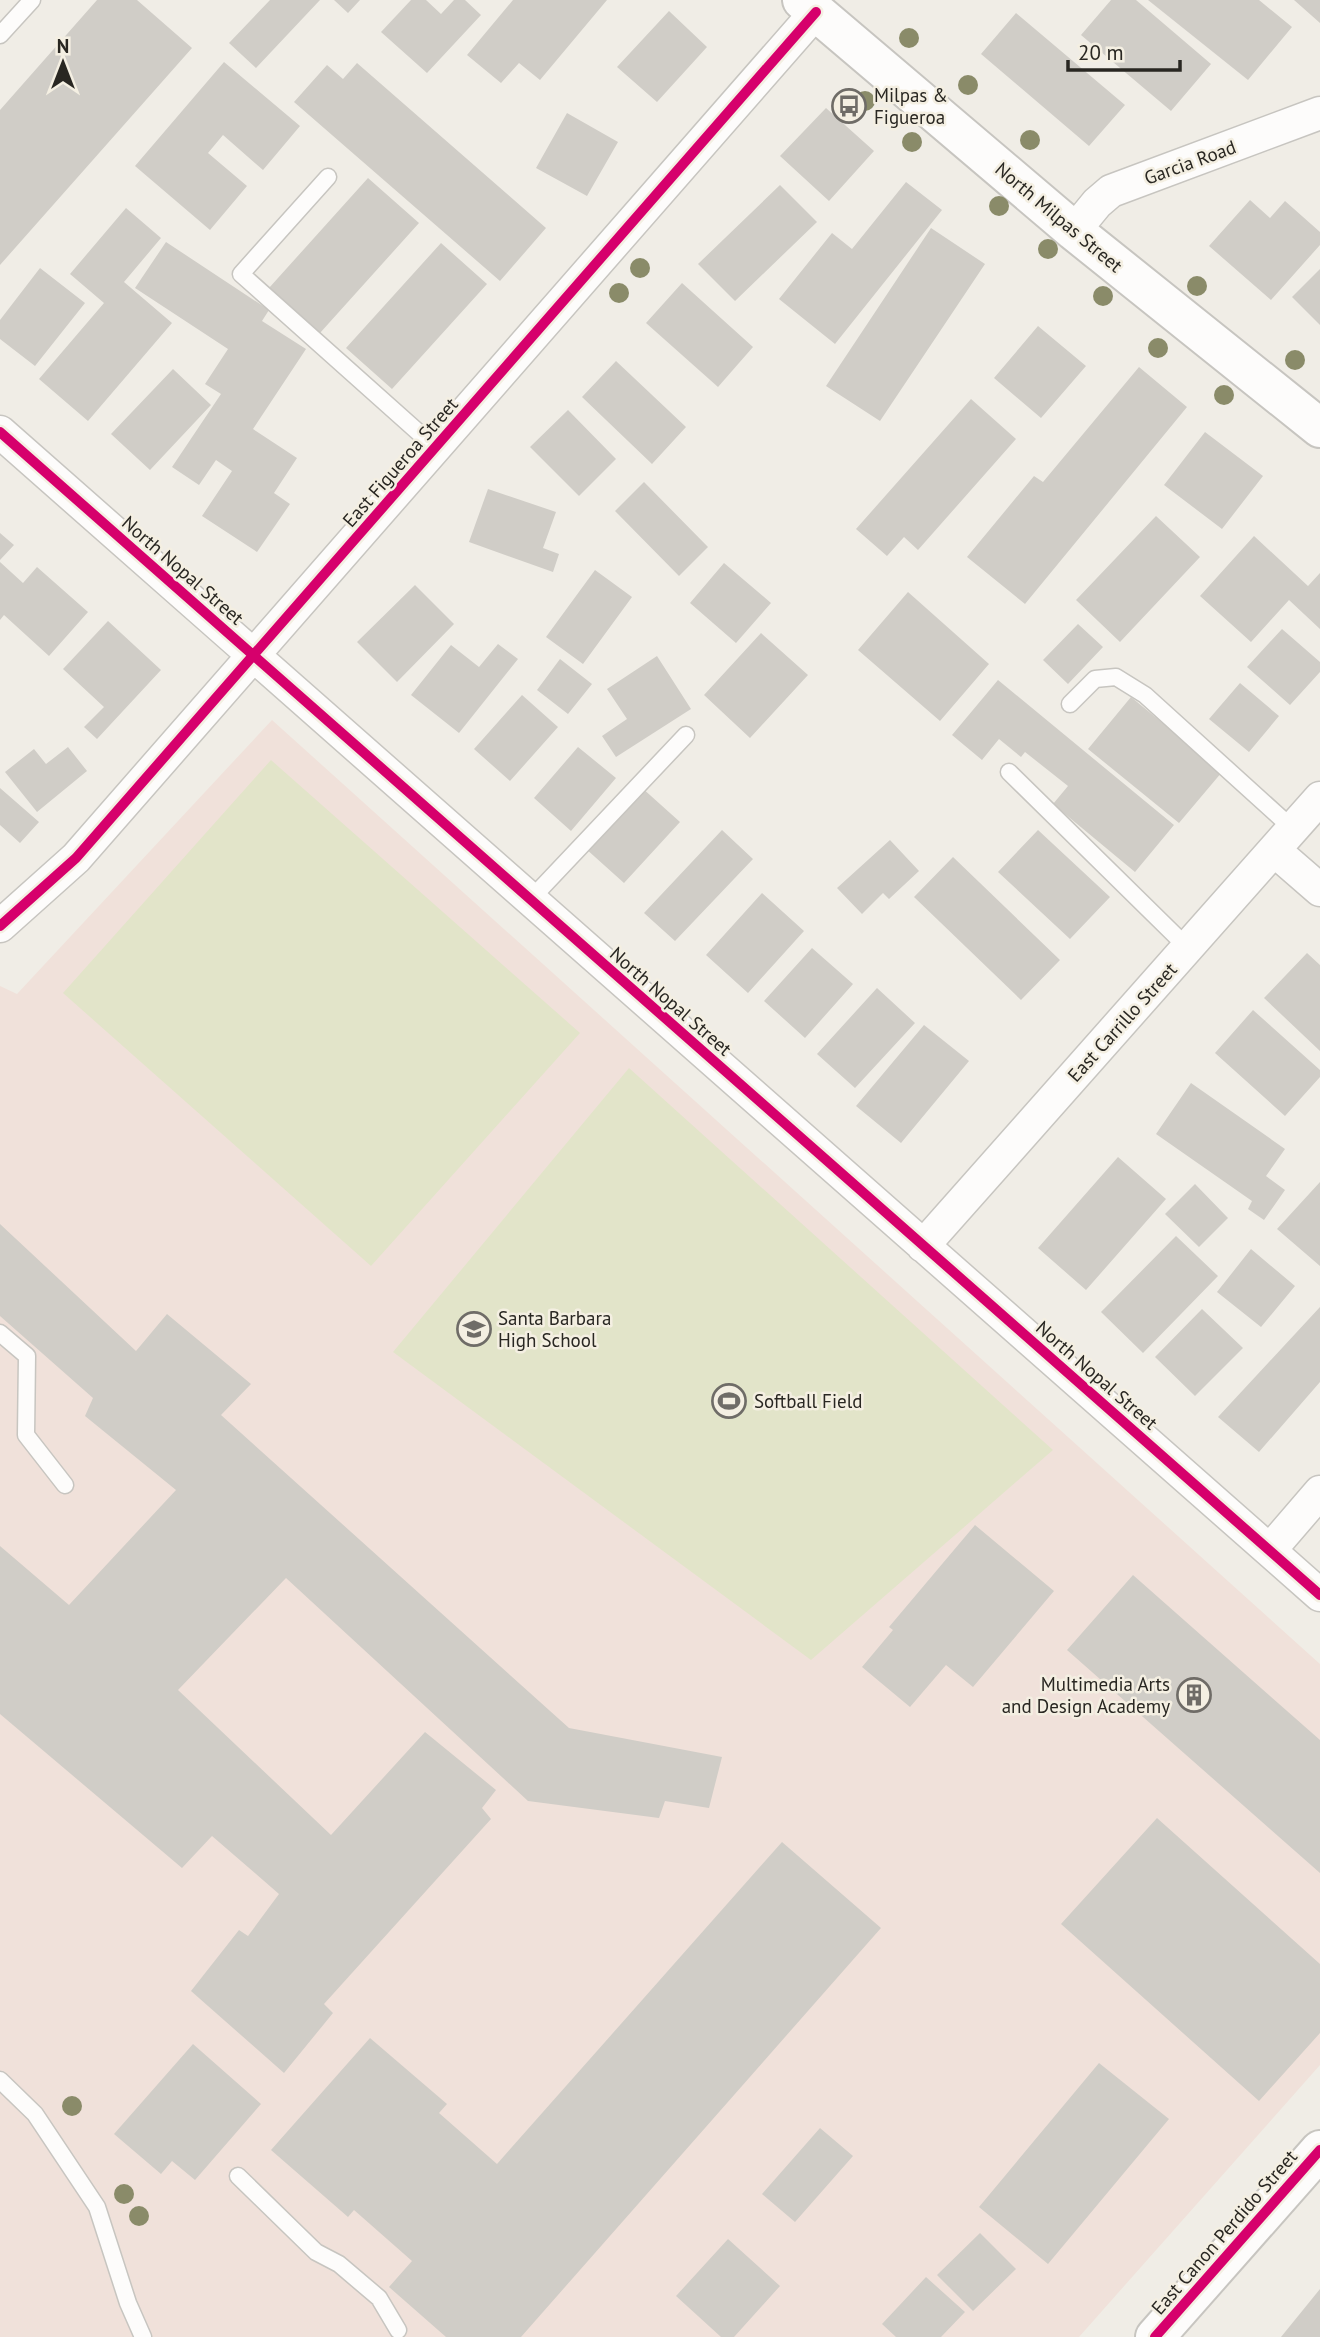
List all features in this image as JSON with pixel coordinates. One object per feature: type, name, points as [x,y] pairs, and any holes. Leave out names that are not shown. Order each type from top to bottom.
[{"type":"main road","name":"North Milpas Street","points":[[809,6],[1074,231],[1320,428]]},
{"type":"main road","name":"East Canon Perdido Street","points":[[1155,2337],[1320,2150]]},
{"type":"street","name":"East Figueroa Street","points":[[0,926],[76,858],[436,448],[809,6]]},
{"type":"street","name":"Garcia Road","points":[[1074,231],[1097,203],[1111,191],[1320,113]]},
{"type":"street","name":"North Nopal Street","points":[[0,432],[1320,1595]]},
{"type":"street","name":"East Carrillo Street","points":[[923,1246],[1320,798]]},
{"type":"street","points":[[1283,840],[1320,890]]},
{"type":"street","points":[[1270,1550],[1320,1492]]},
{"type":"lane","points":[[0,35],[32,0]]},
{"type":"lane","points":[[328,177],[241,274],[436,448]]},
{"type":"lane","points":[[1070,704],[1095,678],[1116,677],[1145,695],[1283,840]]},
{"type":"lane","points":[[530,900],[686,735]]},
{"type":"lane","points":[[1009,772],[1188,948]]},
{"type":"lane","points":[[0,1333],[27,1356],[26,1435],[65,1485]]},
{"type":"lane","points":[[0,2080],[35,2114],[97,2207],[128,2303],[143,2337]]},
{"type":"lane","points":[[238,2176],[316,2252],[340,2264],[379,2298],[398,2330]]},
{"type":"shaded area","name":"Santa Barbara High School","points":[[272,720],[1320,1664],[1320,2065],[1079,2337],[0,2337],[0,986],[17,994]]},
{"type":"green space","points":[[271,760],[580,1033],[371,1266],[63,993]]},
{"type":"green space","name":"Softball Field","points":[[629,1068],[1053,1450],[811,1660],[393,1352]]},
{"type":"building","points":[[97,0],[137,0],[192,48],[0,265],[0,110]]},
{"type":"building","points":[[270,0],[320,0],[256,68],[229,43]]},
{"type":"building","points":[[334,0],[360,0],[348,13]]},
{"type":"building","points":[[411,0],[426,0],[441,14],[454,0],[465,0],[481,15],[427,73],[381,32]]},
{"type":"building","points":[[513,0],[607,0],[540,80],[519,63],[501,83],[467,55]]},
{"type":"building","points":[[1111,0],[1136,0],[1211,64],[1171,111],[1081,35]]},
{"type":"building","points":[[1148,0],[1259,0],[1292,27],[1248,80]]},
{"type":"building","points":[[1294,0],[1320,0],[1320,23]]},
{"type":"building","points":[[669,11],[707,47],[657,102],[617,67]]},
{"type":"building","points":[[1016,13],[1125,105],[1089,146],[981,54]]},
{"type":"building","points":[[224,62],[300,126],[263,170],[223,135],[208,153],[247,186],[210,230],[135,166]]},
{"type":"building","points":[[357,63],[546,228],[500,281],[294,102],[327,65],[343,79]]},
{"type":"building","points":[[826,108],[874,151],[829,201],[780,156]]},
{"type":"building","points":[[567,113],[618,142],[587,196],[536,168]]},
{"type":"building","points":[[368,178],[419,223],[320,333],[269,288]]},
{"type":"building","points":[[906,182],[942,210],[835,344],[779,299],[832,233],[852,249]]},
{"type":"building","points":[[780,185],[817,222],[735,301],[698,264]]},
{"type":"building","points":[[1250,200],[1270,218],[1285,201],[1320,232],[1320,245],[1271,300],[1209,246]]},
{"type":"building","points":[[126,208],[161,238],[124,282],[172,323],[88,421],[39,379],[104,303],[70,274]]},
{"type":"building","points":[[931,228],[985,264],[880,421],[826,386]]},
{"type":"building","points":[[166,242],[269,310],[262,321],[306,349],[253,429],[297,458],[274,493],[290,504],[257,552],[202,516],[232,471],[216,460],[199,485],[172,467],[221,394],[205,384],[228,349],[135,288]]},
{"type":"building","points":[[441,243],[487,284],[392,389],[346,348]]},
{"type":"building","points":[[40,268],[85,303],[35,366],[0,339],[0,320]]},
{"type":"building","points":[[1320,269],[1320,325],[1292,297]]},
{"type":"building","points":[[682,283],[753,347],[718,387],[646,323]]},
{"type":"building","points":[[1038,326],[1086,366],[1041,418],[994,378]]},
{"type":"building","points":[[616,361],[686,427],[652,464],[582,397]]},
{"type":"building","points":[[1139,367],[1187,407],[1025,604],[967,557],[1034,476],[1043,482]]},
{"type":"building","points":[[173,369],[211,405],[150,470],[111,434]]},
{"type":"building","points":[[971,399],[1016,439],[918,550],[904,537],[887,556],[856,529]]},
{"type":"building","points":[[568,410],[616,459],[579,496],[530,447]]},
{"type":"building","points":[[1205,432],[1263,476],[1222,529],[1164,485]]},
{"type":"building","points":[[644,482],[708,547],[679,576],[615,511]]},
{"type":"building","points":[[488,489],[556,512],[543,548],[559,554],[553,572],[469,542]]},
{"type":"building","points":[[1156,516],[1200,557],[1120,642],[1076,600]]},
{"type":"building","points":[[0,533],[14,545],[0,560]]},
{"type":"building","points":[[1254,536],[1308,586],[1320,573],[1320,629],[1289,600],[1251,642],[1200,596]]},
{"type":"building","points":[[0,562],[23,583],[37,567],[88,612],[49,656],[4,615],[0,620]]},
{"type":"building","points":[[724,563],[771,603],[736,643],[690,603]]},
{"type":"building","points":[[595,570],[632,597],[583,664],[546,637]]},
{"type":"building","points":[[415,585],[454,624],[397,682],[357,642]]},
{"type":"building","points":[[908,592],[989,664],[940,721],[858,650]]},
{"type":"building","points":[[108,621],[161,670],[97,739],[84,727],[104,707],[63,669]]},
{"type":"building","points":[[1078,624],[1103,647],[1068,684],[1043,660]]},
{"type":"building","points":[[1282,629],[1320,662],[1320,672],[1290,705],[1247,667]]},
{"type":"building","points":[[761,633],[808,675],[750,738],[704,695]]},
{"type":"building","points":[[498,644],[518,659],[459,733],[411,695],[451,645],[479,667]]},
{"type":"building","points":[[657,656],[691,709],[616,757],[602,736],[627,719],[607,689]]},
{"type":"building","points":[[560,659],[592,684],[568,714],[537,690]]},
{"type":"building","points":[[998,680],[1174,825],[1135,872],[1053,804],[1068,786],[1025,752],[1021,757],[999,739],[982,760],[952,735]]},
{"type":"building","points":[[1240,683],[1279,716],[1249,752],[1209,719]]},
{"type":"building","points":[[522,695],[558,727],[510,781],[474,749]]},
{"type":"building","points":[[1131,697],[1222,772],[1179,823],[1088,749]]},
{"type":"building","points":[[68,747],[87,771],[37,812],[5,772],[34,749],[46,764]]},
{"type":"building","points":[[578,747],[616,778],[571,831],[534,798]]},
{"type":"building","points":[[641,787],[680,822],[624,883],[585,848]]},
{"type":"building","points":[[0,788],[39,822],[20,843],[0,825]]},
{"type":"building","points":[[722,830],[753,859],[675,941],[644,913]]},
{"type":"building","points":[[1038,830],[1110,897],[1070,939],[998,872]]},
{"type":"building","points":[[890,840],[919,871],[889,899],[883,893],[862,914],[837,888]]},
{"type":"building","points":[[953,857],[1060,960],[1021,1000],[914,897]]},
{"type":"building","points":[[762,893],[804,931],[748,993],[706,955]]},
{"type":"building","points":[[812,948],[853,984],[805,1038],[764,1001]]},
{"type":"building","points":[[1307,953],[1320,965],[1320,1051],[1264,998]]},
{"type":"building","points":[[877,988],[915,1023],[855,1088],[817,1054]]},
{"type":"building","points":[[1253,1010],[1320,1070],[1320,1077],[1285,1116],[1215,1053]]},
{"type":"building","points":[[924,1025],[969,1061],[901,1143],[856,1106]]},
{"type":"building","points":[[1191,1083],[1285,1149],[1266,1176],[1285,1190],[1264,1220],[1248,1209],[1252,1201],[1156,1134]]},
{"type":"building","points":[[1118,1157],[1166,1199],[1086,1290],[1038,1248]]},
{"type":"building","points":[[1320,1182],[1320,1266],[1277,1229]]},
{"type":"building","points":[[1195,1184],[1228,1218],[1199,1247],[1165,1214]]},
{"type":"building","points":[[0,1224],[136,1351],[167,1314],[251,1384],[221,1415],[569,1728],[722,1757],[709,1808],[665,1801],[659,1818],[528,1801],[286,1578],[178,1690],[331,1835],[425,1732],[496,1790],[482,1808],[491,1819],[324,2004],[333,2013],[284,2073],[191,1991],[239,1930],[248,1936],[279,1894],[212,1836],[182,1868],[0,1714],[0,1546],[69,1605],[176,1490],[85,1416],[93,1398],[0,1316]]},
{"type":"building","points":[[1176,1236],[1218,1276],[1143,1353],[1101,1312]]},
{"type":"building","points":[[1251,1249],[1295,1286],[1261,1327],[1217,1292]]},
{"type":"building","points":[[1320,1307],[1320,1382],[1259,1452],[1218,1417]]},
{"type":"building","points":[[1202,1309],[1243,1348],[1195,1396],[1155,1357]]},
{"type":"building","points":[[975,1525],[1054,1591],[973,1687],[946,1665],[910,1707],[862,1667],[893,1630],[889,1627]]},
{"type":"building","name":"Multimedia Arts and Design Academy","points":[[1133,1575],[1320,1740],[1320,1873],[1067,1650]]},
{"type":"building","points":[[1157,1818],[1320,1964],[1320,2033],[1259,2101],[1061,1924]]},
{"type":"building","points":[[782,1842],[881,1928],[521,2337],[446,2337],[389,2287],[412,2261],[354,2210],[348,2217],[271,2150],[370,2038],[447,2104],[439,2113],[497,2164]]},
{"type":"building","points":[[193,2044],[261,2104],[195,2180],[172,2161],[161,2174],[114,2134]]},
{"type":"building","points":[[1099,2063],[1169,2119],[1048,2264],[979,2207]]},
{"type":"building","points":[[820,2128],[853,2156],[795,2222],[762,2194]]},
{"type":"building","points":[[980,2233],[1016,2269],[973,2311],[937,2275]]},
{"type":"building","points":[[728,2239],[780,2286],[734,2337],[721,2337],[676,2296]]},
{"type":"building","points":[[926,2277],[965,2312],[941,2337],[896,2337],[882,2324]]},
{"type":"building","points":[[1320,2289],[1320,2337],[1281,2337]]},
{"type":"cycle path","points":[[0,926],[76,858],[816,12]]},
{"type":"cycle path","points":[[0,432],[1320,1595]]},
{"type":"cycle path","points":[[1155,2337],[1320,2150]]},
{"type":"place","name":"Milpas & Figueroa","points":[[849,106]]},
{"type":"place","name":"Santa Barbara High School","points":[[474,1329]]},
{"type":"place","name":"Softball Field","points":[[729,1401]]},
{"type":"place","name":"Multimedia Arts and Design Academy","points":[[1194,1695]]}]
